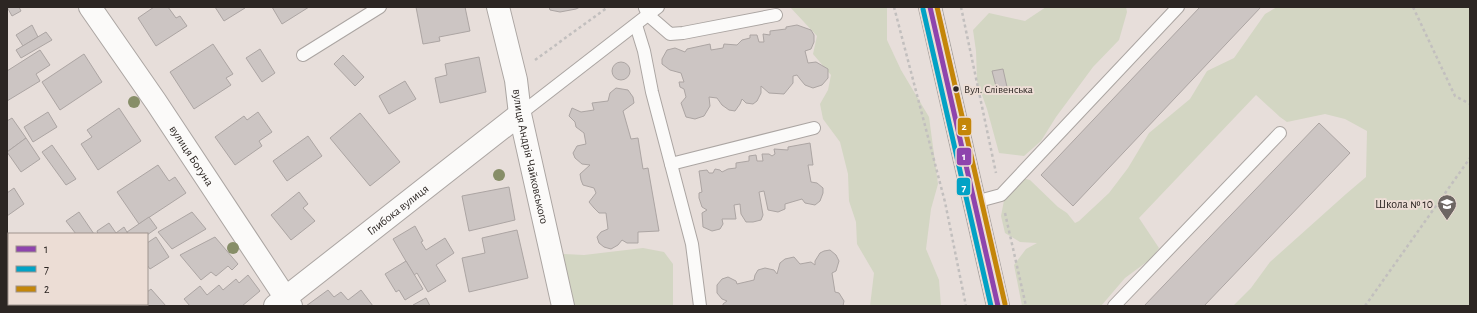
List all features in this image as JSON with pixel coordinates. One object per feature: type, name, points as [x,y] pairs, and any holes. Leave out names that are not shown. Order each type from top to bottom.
[{"type":"street","name":"вулиця Богуна","points":[[90,7],[156,102],[284,303]]},
{"type":"street","name":"вулиця Андрія Чайковського","points":[[498,7],[516,80],[520,114],[563,306]]},
{"type":"street","points":[[930,7],[998,306]]},
{"type":"street","name":"Глибока вулиця","points":[[284,303],[520,114]]},
{"type":"lane","points":[[303,55],[380,7]]},
{"type":"lane","points":[[520,114],[636,25],[646,11],[658,7]]},
{"type":"lane","points":[[975,202],[1001,195],[1178,7]]},
{"type":"lane","points":[[646,11],[670,34],[776,15]]},
{"type":"lane","points":[[636,25],[644,51],[652,92],[692,244],[700,306]]},
{"type":"lane","points":[[671,164],[814,128]]},
{"type":"lane","points":[[1114,306],[1280,132]]},
{"type":"path","points":[[516,80],[540,56],[608,7]]},
{"type":"path","points":[[894,7],[945,202],[966,306]]},
{"type":"path","points":[[961,7],[1026,306]]},
{"type":"path","points":[[1412,7],[1456,96],[1470,104]]},
{"type":"path","points":[[1365,306],[1470,158]]},
{"type":"green space","points":[[790,7],[887,7],[887,40],[901,70],[929,117],[938,184],[931,209],[926,249],[939,280],[941,306],[870,306],[874,273],[857,244],[856,222],[849,201],[848,174],[840,142],[823,119],[820,104],[828,90],[831,75],[813,54],[817,36]]},
{"type":"green space","points":[[1046,7],[1126,7],[1127,12],[1119,40],[1093,67],[1056,117],[1041,141],[1024,156],[999,153],[987,109],[977,81],[976,51],[973,30],[989,13],[1025,21]]},
{"type":"green space","points":[[1277,7],[1470,7],[1470,306],[1233,306],[1251,288],[1270,262],[1366,177],[1367,131],[1345,119],[1325,114],[1287,122],[1256,95],[1139,218],[1159,248],[1152,258],[1125,278],[1101,306],[1022,306],[1014,265],[1026,249],[1037,243],[1020,242],[1005,233],[1001,216],[1010,175],[1030,180],[1058,207],[1067,213],[1075,223],[1079,221],[1109,193],[1128,168],[1149,133],[1190,99],[1207,71],[1234,58],[1265,14]]},
{"type":"green space","points":[[643,248],[664,252],[673,264],[673,306],[567,306],[552,272],[564,254],[584,255]]},
{"type":"building","points":[[7,7],[19,7],[21,11],[12,16]]},
{"type":"building","points":[[154,7],[168,7],[176,18],[180,16],[187,26],[156,46],[138,18]]},
{"type":"building","points":[[215,7],[245,7],[245,8],[224,21]]},
{"type":"building","points":[[272,7],[309,7],[282,24]]},
{"type":"building","points":[[416,7],[465,7],[470,31],[439,37],[440,41],[423,44]]},
{"type":"building","points":[[549,7],[580,7],[560,12],[550,10]]},
{"type":"building","points":[[1200,7],[1261,7],[1073,206],[1041,175]]},
{"type":"building","points":[[32,25],[38,37],[23,46],[16,35]]},
{"type":"building","points":[[797,25],[811,30],[814,35],[814,42],[811,49],[805,51],[808,63],[816,62],[828,69],[828,78],[822,85],[813,88],[805,85],[797,75],[793,76],[793,83],[784,94],[769,93],[761,86],[761,93],[757,101],[753,104],[746,103],[742,99],[735,111],[729,110],[722,105],[717,98],[709,97],[710,106],[704,116],[695,119],[686,117],[681,103],[686,97],[684,89],[680,87],[679,82],[684,82],[681,73],[670,70],[662,64],[662,59],[667,50],[675,48],[685,52],[687,49],[710,44],[711,50],[723,48],[724,44],[737,45],[742,40],[750,38],[750,35],[757,35],[759,42],[764,42],[763,34],[770,35],[770,31],[786,29],[786,27]]},
{"type":"building","points":[[46,32],[52,40],[21,58],[16,50]]},
{"type":"building","points":[[213,44],[233,74],[226,78],[231,85],[194,109],[170,72]]},
{"type":"building","points":[[260,49],[275,73],[262,82],[246,58]]},
{"type":"building","points":[[40,50],[50,65],[36,74],[40,81],[7,101],[7,71]]},
{"type":"building","points":[[84,54],[102,82],[60,110],[42,82]]},
{"type":"building","points":[[343,55],[364,77],[355,86],[334,64]]},
{"type":"building","points":[[479,57],[486,92],[440,103],[435,78],[447,75],[445,64]]},
{"type":"building","points":[[621,62],[627,65],[630,71],[627,77],[621,80],[615,77],[612,71],[615,65]]},
{"type":"building","points":[[1003,69],[1007,87],[997,90],[992,71]]},
{"type":"building","points":[[405,81],[416,99],[389,114],[379,96]]},
{"type":"building","points":[[616,88],[628,90],[633,97],[634,103],[623,111],[631,139],[638,138],[643,169],[648,168],[659,231],[638,232],[638,243],[627,243],[622,240],[618,245],[611,249],[604,247],[599,243],[597,237],[601,232],[608,229],[606,213],[599,213],[589,202],[596,193],[594,188],[583,185],[580,174],[590,165],[582,164],[575,158],[573,153],[577,146],[586,144],[584,133],[576,127],[575,122],[569,116],[572,108],[581,112],[594,110],[592,103],[608,101],[610,93]]},
{"type":"building","points":[[119,108],[141,141],[98,170],[81,144],[92,137],[87,130]]},
{"type":"building","points":[[48,112],[57,127],[33,142],[24,127]]},
{"type":"building","points":[[258,112],[272,132],[259,141],[262,146],[235,165],[215,137],[244,116],[247,120]]},
{"type":"building","points":[[360,113],[400,162],[370,186],[330,138]]},
{"type":"building","points":[[12,118],[26,138],[7,152],[7,121]]},
{"type":"building","points":[[1319,123],[1350,153],[1204,306],[1144,306]]},
{"type":"building","points":[[308,136],[322,156],[287,181],[273,161]]},
{"type":"building","points":[[26,138],[40,159],[21,172],[7,152]]},
{"type":"building","points":[[810,143],[813,165],[808,165],[811,182],[817,183],[823,188],[820,201],[815,205],[805,203],[802,199],[785,204],[785,209],[778,212],[768,210],[764,191],[759,192],[763,215],[761,220],[746,222],[741,214],[740,204],[734,205],[736,219],[722,219],[723,224],[720,229],[712,231],[703,227],[702,213],[707,210],[702,207],[699,198],[699,193],[702,192],[699,171],[707,170],[709,173],[713,173],[715,169],[722,172],[728,169],[736,168],[736,163],[749,161],[749,156],[756,155],[757,161],[763,161],[762,154],[769,154],[772,156],[775,154],[774,149],[788,150],[788,147]]},
{"type":"building","points":[[52,145],[76,179],[66,185],[42,152]]},
{"type":"building","points":[[158,165],[169,181],[175,177],[186,193],[139,224],[117,192]]},
{"type":"building","points":[[509,187],[515,220],[469,231],[462,196]]},
{"type":"building","points":[[14,188],[24,204],[7,216],[7,193]]},
{"type":"building","points":[[299,192],[308,204],[303,208],[315,221],[291,240],[271,215]]},
{"type":"building","points":[[79,212],[93,233],[75,233],[66,221]]},
{"type":"building","points":[[192,212],[206,229],[172,249],[158,232]]},
{"type":"building","points":[[149,217],[157,228],[148,234],[148,233],[127,232]]},
{"type":"building","points":[[109,223],[116,233],[98,233],[97,231]]},
{"type":"building","points":[[415,226],[423,241],[421,242],[426,250],[445,238],[454,253],[436,265],[446,281],[428,292],[417,273],[414,275],[393,239]]},
{"type":"building","points":[[124,227],[127,233],[116,233]]},
{"type":"building","points":[[517,230],[528,278],[469,292],[462,258],[485,253],[482,238]]},
{"type":"building","points":[[156,237],[169,257],[150,269],[148,266],[148,242]]},
{"type":"building","points":[[215,237],[238,264],[232,270],[228,266],[216,276],[211,272],[201,280],[180,255]]},
{"type":"building","points":[[830,250],[836,255],[839,261],[836,271],[832,273],[835,292],[839,293],[844,301],[843,306],[723,306],[723,304],[727,301],[722,299],[717,293],[717,285],[722,279],[728,277],[736,281],[737,284],[754,280],[758,270],[765,268],[774,270],[777,274],[780,263],[785,259],[794,257],[800,264],[811,262],[815,265],[815,261],[820,253]]},
{"type":"building","points":[[406,261],[423,289],[405,300],[399,290],[396,292],[385,274]]},
{"type":"building","points":[[248,275],[260,291],[242,306],[190,306],[184,299],[200,286],[207,295],[219,285],[223,290],[236,279],[239,283]]},
{"type":"building","points":[[151,289],[166,306],[131,306],[148,305],[148,291]]},
{"type":"building","points":[[328,290],[334,297],[341,292],[348,300],[361,290],[373,306],[306,306]]},
{"type":"building","points":[[426,298],[430,306],[413,306],[413,305]]},
{"type":"building","points":[[64,305],[92,306],[64,306]]},
{"type":"transit line","name":"1","points":[[930,7],[998,306]]},
{"type":"transit line","name":"2","points":[[937,7],[1005,304]]},
{"type":"transit line","name":"7","points":[[923,9],[991,306]]},
{"type":"place","name":"Вул. Слівенська","points":[[956,89]]},
{"type":"place","name":"Школа № 10","points":[[1447,221]]}]
